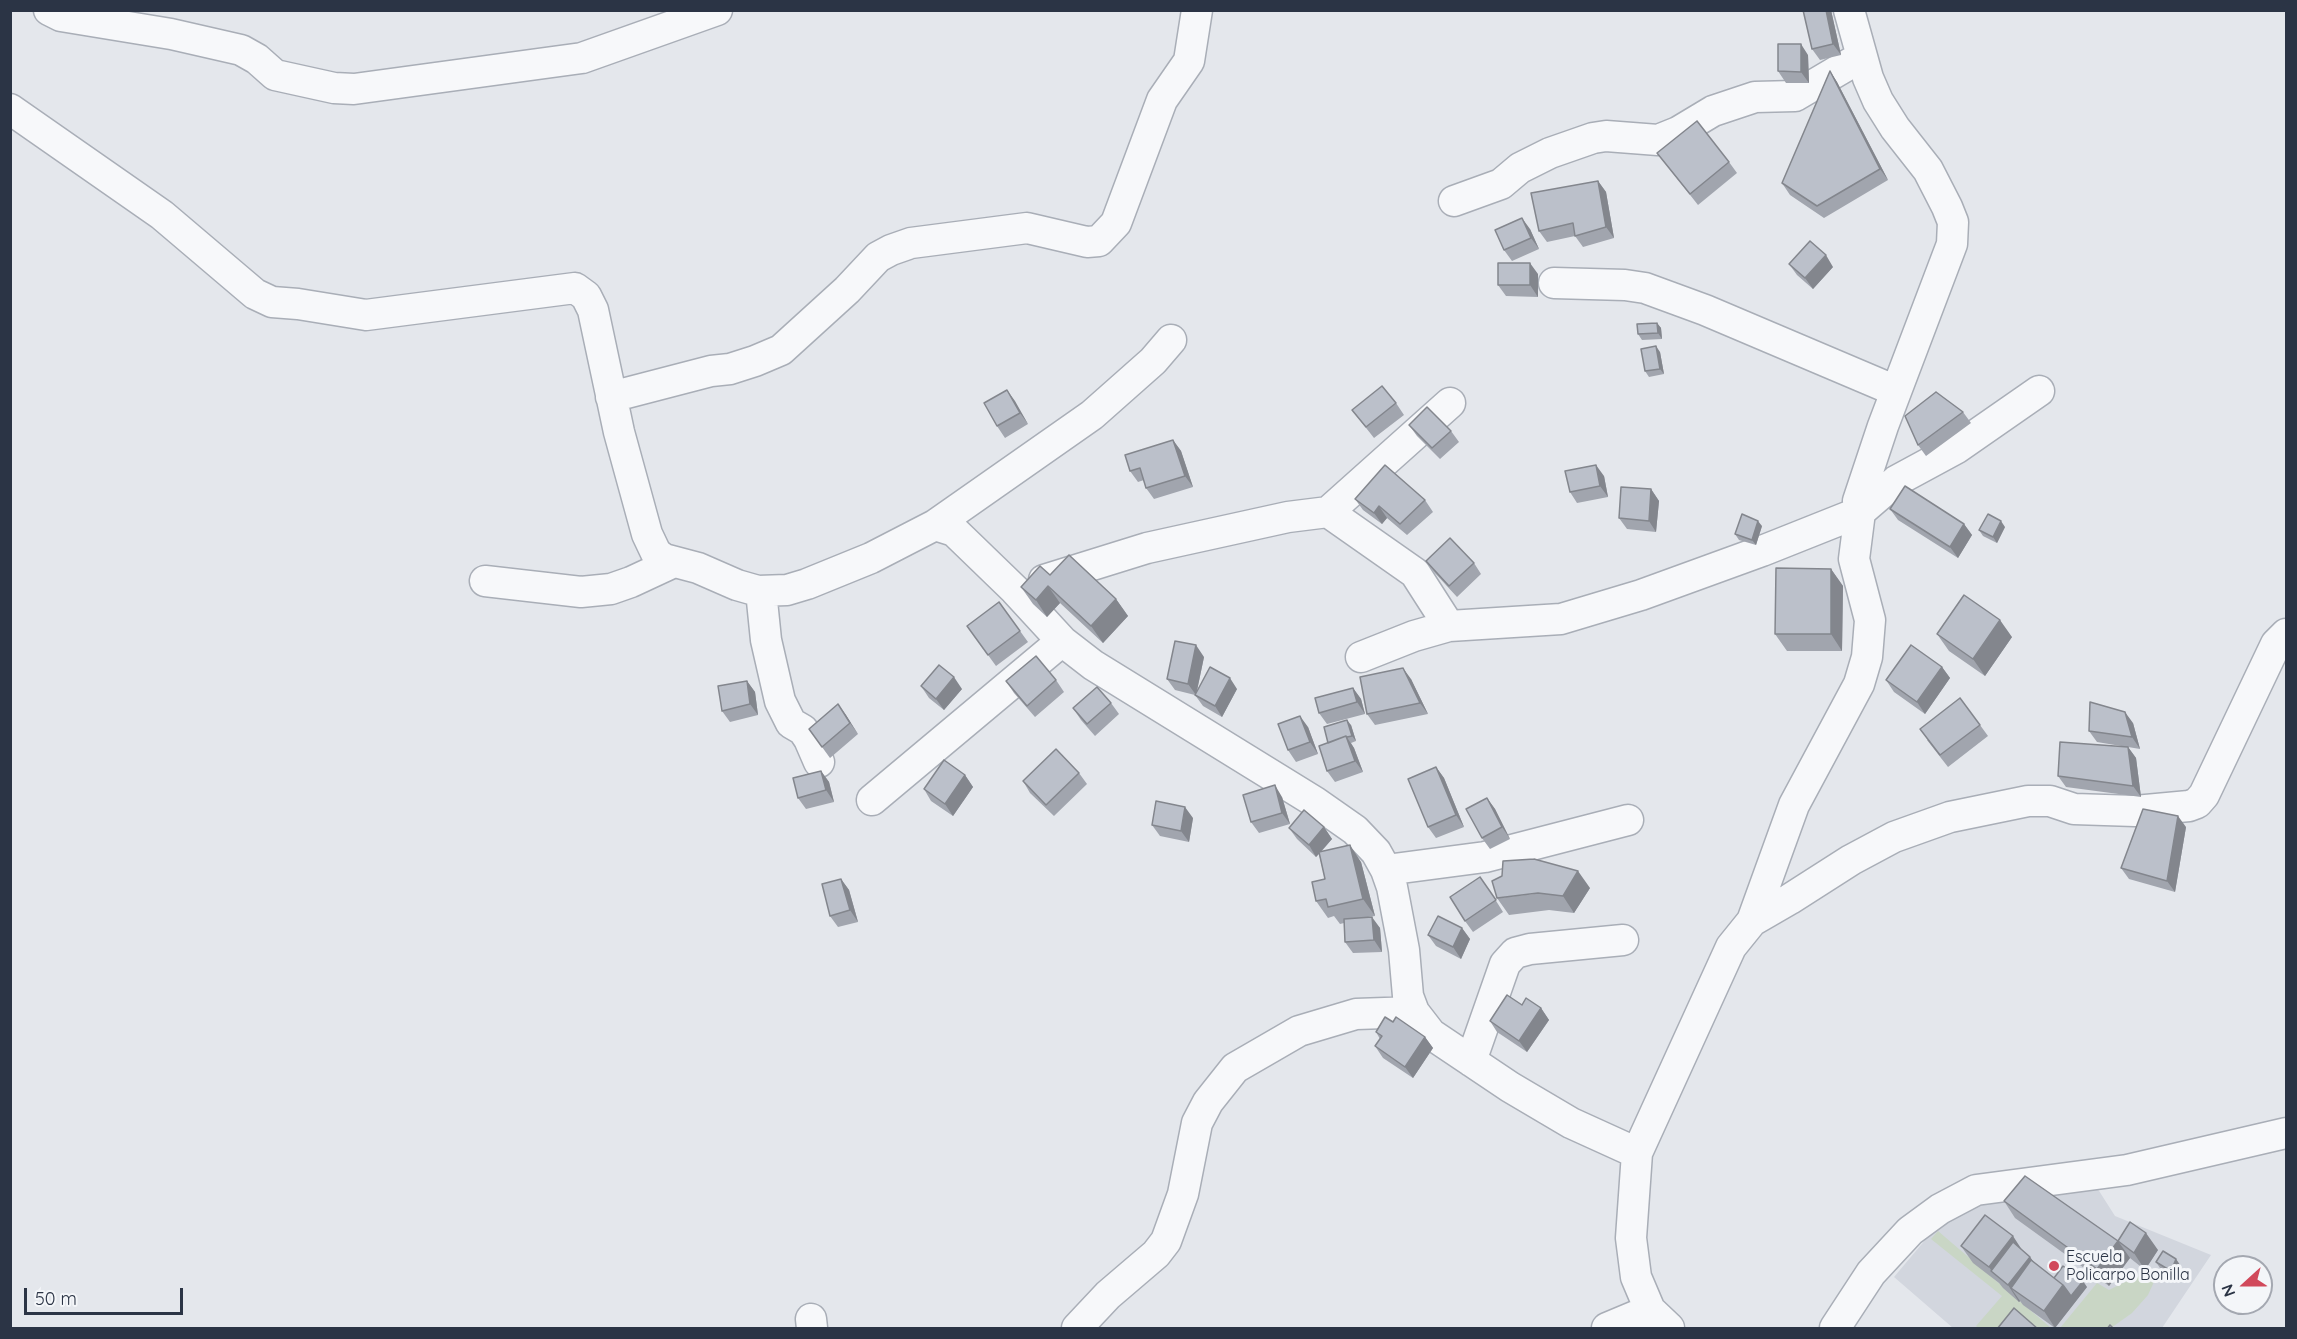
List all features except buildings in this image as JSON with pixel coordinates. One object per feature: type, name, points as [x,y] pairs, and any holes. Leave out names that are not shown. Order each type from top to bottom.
[{"type":"street","points":[[49,10],[61,16],[171,34],[241,50],[257,59],[275,75],[334,88],[354,88],[582,58],[717,10]]},
{"type":"street","points":[[611,397],[711,371],[730,369],[782,350],[847,290],[878,257],[911,243],[1027,228],[1087,242],[1099,241],[1116,224],[1162,100],[1189,61],[1197,10]]},
{"type":"street","points":[[1607,1329],[1660,1319],[1636,1277],[1631,1238],[1637,1153],[1731,947],[1752,921],[1794,805],[1858,684],[1868,657],[1870,620],[1854,558],[1860,512],[1858,501],[1896,391],[1952,244],[1953,222],[1928,170],[1895,128],[1878,101],[1862,57],[1849,10]]},
{"type":"street","points":[[1454,201],[1501,184],[1520,168],[1550,153],[1593,138],[1606,136],[1658,140],[1678,132],[1713,111],[1755,97],[1795,96],[1862,57]]},
{"type":"street","points":[[10,108],[162,215],[255,294],[272,302],[366,315],[575,288],[586,296],[593,310],[619,432],[647,534],[656,553],[664,559],[698,568],[736,585],[761,591],[786,590],[807,584],[872,558],[935,525],[1092,415],[1153,361],[1171,340]]},
{"type":"street","points":[[1554,283],[1625,285],[1644,288],[1705,310],[1896,391]]},
{"type":"street","points":[[1361,657],[1413,636],[1449,626],[1561,619],[1652,591],[1860,512],[1896,482],[1957,448],[2039,392]]},
{"type":"street","points":[[1015,590],[1147,548],[1288,517],[1328,512],[1450,404]]},
{"type":"street","points":[[1328,512],[1415,573],[1449,626]]},
{"type":"street","points":[[935,525],[954,531],[965,540],[1062,641],[1093,665],[1323,807],[1355,830],[1376,852],[1386,870],[1392,887],[1404,950],[1408,996],[1414,1012],[1431,1034],[1571,1123],[1637,1153]]},
{"type":"street","points":[[484,581],[581,591],[611,589],[674,562]]},
{"type":"street","points":[[761,591],[766,640],[780,701],[792,723],[803,730],[809,739],[819,762]]},
{"type":"street","points":[[1752,921],[1851,860],[1894,837],[1950,817],[2028,801],[2050,801],[2074,809],[2135,811],[2189,806],[2198,802],[2204,795],[2276,644],[2286,634]]},
{"type":"street","points":[[872,800],[1062,641]]},
{"type":"street","points":[[1386,870],[1485,857],[1628,820]]},
{"type":"street","points":[[1471,1061],[1505,964],[1515,953],[1530,949],[1623,940]]},
{"type":"street","points":[[1077,1329],[1108,1295],[1156,1254],[1166,1241],[1183,1194],[1197,1123],[1208,1102],[1235,1068],[1299,1031],[1356,1014],[1414,1012]]},
{"type":"street","points":[[1835,1329],[1871,1273],[1910,1232],[1941,1209],[1976,1190],[2127,1170],[2286,1133]]},
{"type":"shaded area","name":"Escuela Policarpo Bonilla","points":[[2094,1183],[2115,1216],[2211,1255],[2162,1328],[1953,1328],[1894,1277],[1953,1207]]},
{"type":"green space","points":[[1938,1231],[2051,1328],[2038,1328],[2016,1311],[2000,1328],[1978,1328],[1976,1326],[2002,1296],[1931,1239]]},
{"type":"green space","points":[[2158,1273],[2148,1295],[2132,1313],[2111,1328],[2060,1328],[2097,1283],[2109,1290],[2135,1277]]},
{"type":"place","name":"Escuela Policarpo Bonilla","points":[[2054,1266]]}]
